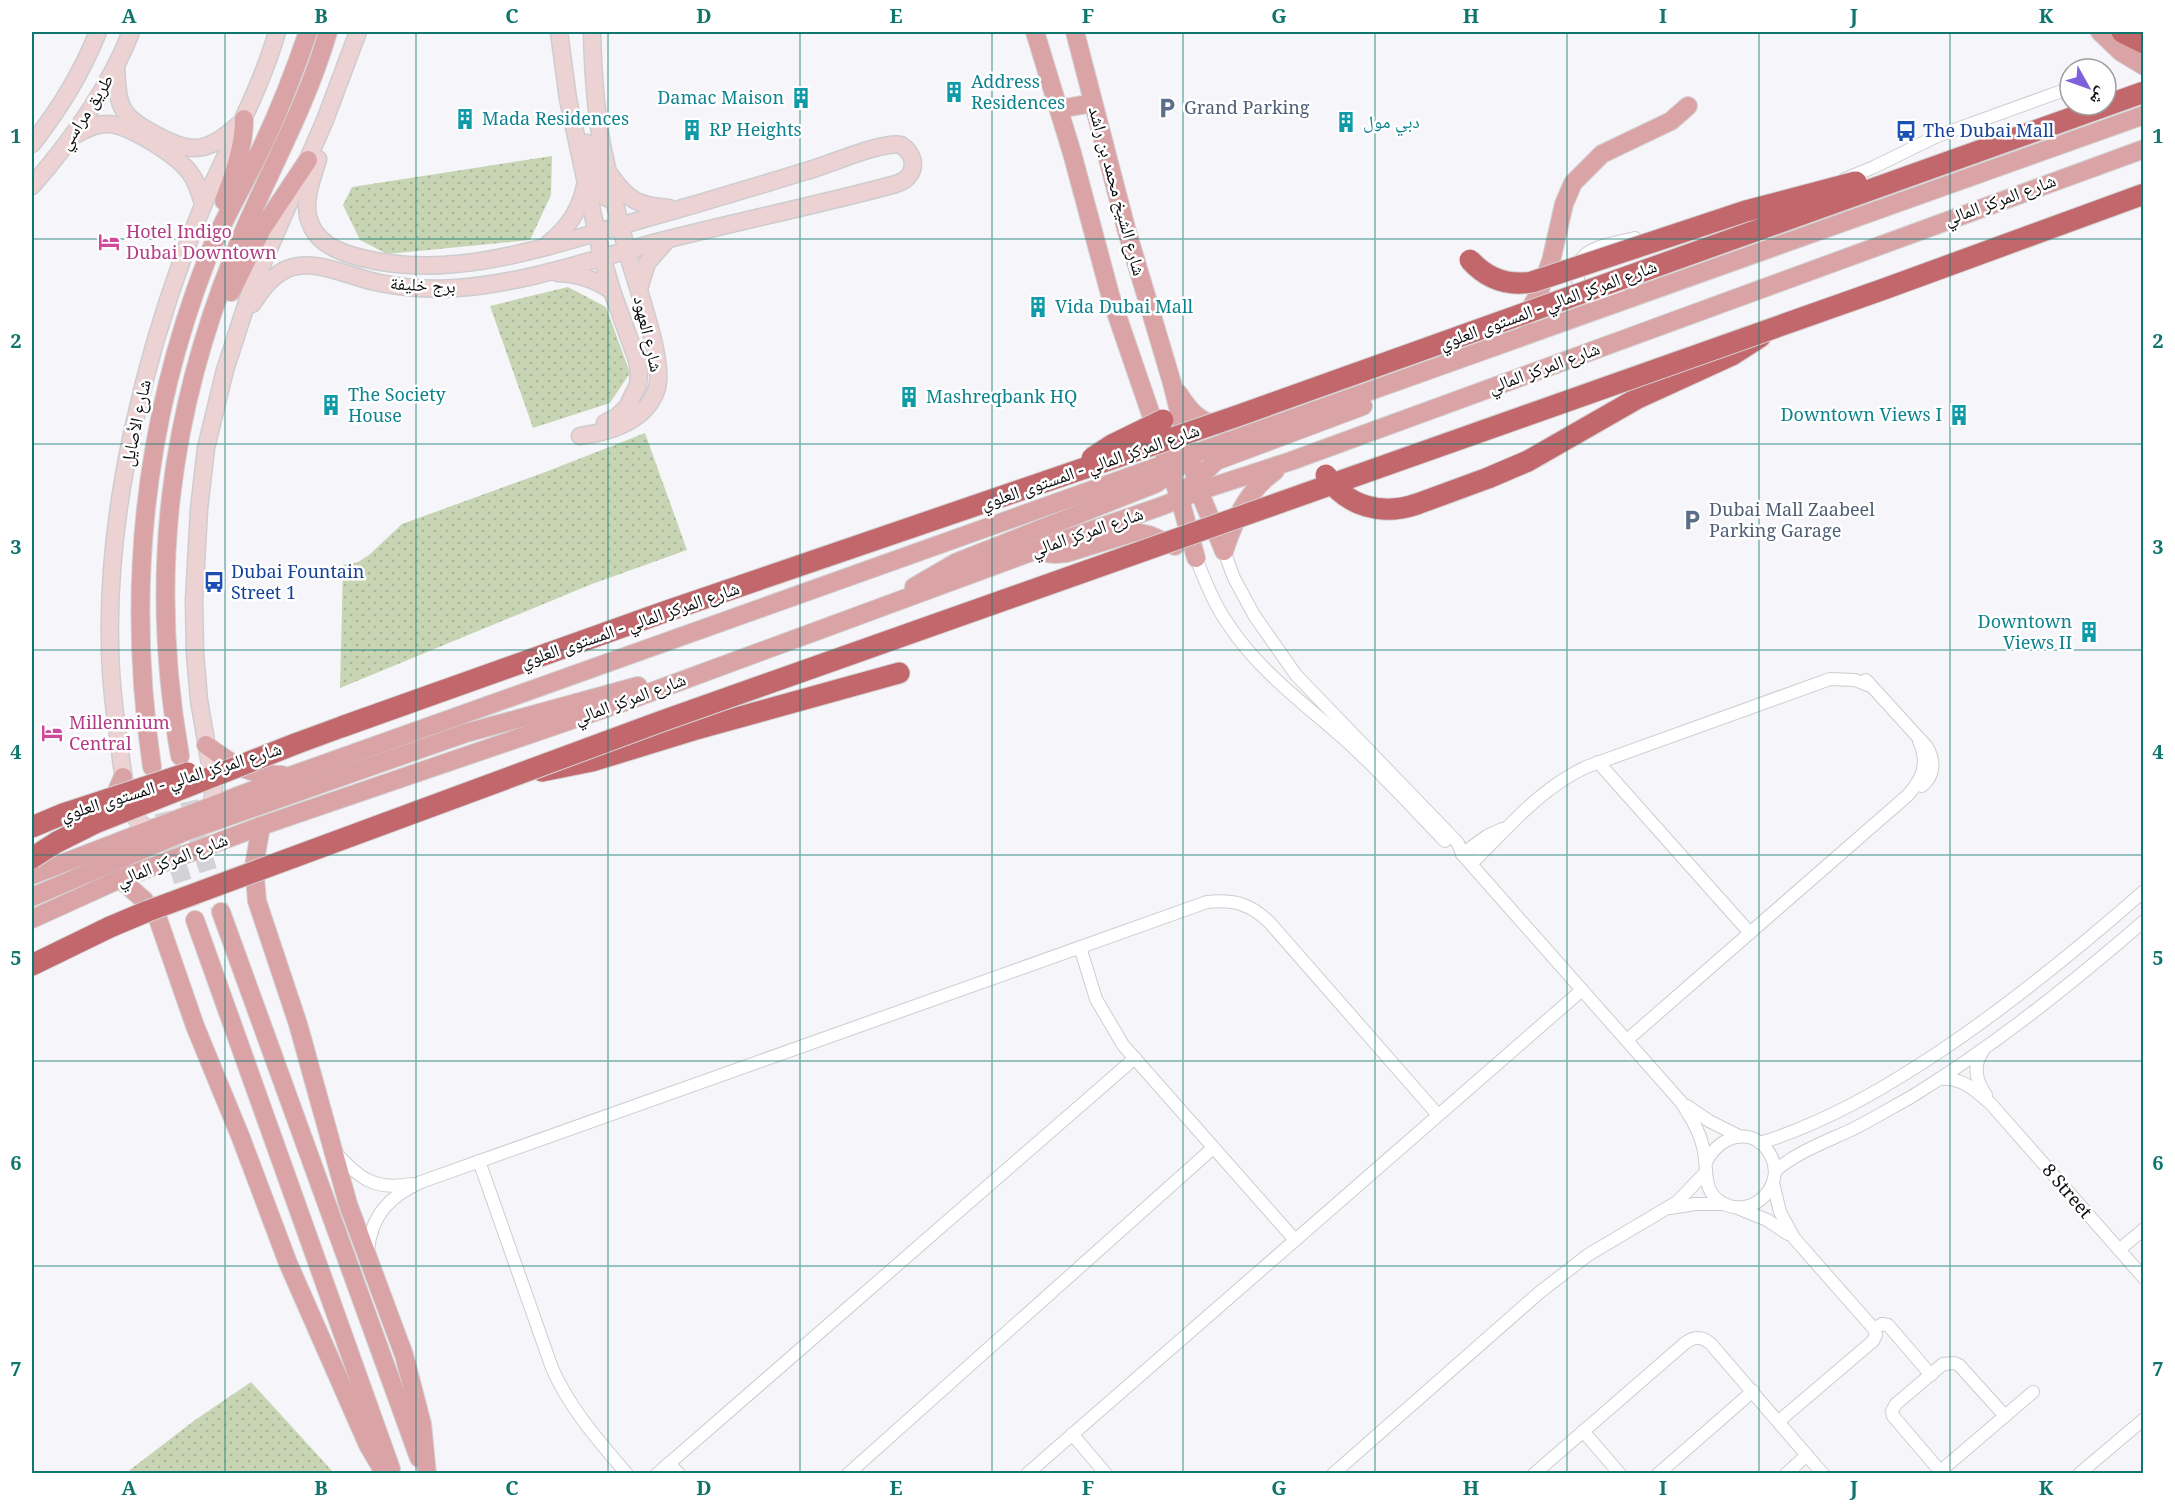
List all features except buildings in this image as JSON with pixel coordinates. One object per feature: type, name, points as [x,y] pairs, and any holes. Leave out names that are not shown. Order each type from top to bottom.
[{"type":"highway","name":"شارع المركز المالي - المستوى العلوي","points":[[32,827],[163,781],[295,744],[667,611],[1079,471],[2144,92]]},
{"type":"highway","points":[[1470,260],[1486,274],[1501,281],[1516,284],[1533,282],[1701,225],[1779,202],[1857,182],[1922,171]]},
{"type":"highway","points":[[35,965],[110,927],[148,911],[673,717],[1770,330],[2144,194]]},
{"type":"highway","points":[[1324,472],[1335,488],[1360,504],[1378,509],[1407,507],[1528,461],[1657,388],[1738,351],[1770,330]]},
{"type":"highway","points":[[1079,471],[1103,450],[1163,420]]},
{"type":"highway","points":[[523,773],[592,761],[693,729],[899,673]]},
{"type":"highway","points":[[41,863],[57,842],[95,824],[295,744]]},
{"type":"main road","name":"شارع الأصايل","points":[[152,767],[142,690],[140,571],[144,522],[161,415],[181,338],[207,258],[276,117],[308,32]]},
{"type":"main road","points":[[180,756],[170,699],[166,653],[165,548],[168,513],[185,410],[213,311],[247,224],[301,109],[328,32]]},
{"type":"main road","name":"شارع الشيخ محمد بن راشد","points":[[1035,32],[1059,109],[1109,290],[1180,499],[1197,558]]},
{"type":"main road","name":"شارع الشيخ محمد بن راشد","points":[[1075,32],[1126,228],[1172,383],[1197,485],[1224,551]]},
{"type":"main road","points":[[2100,32],[2121,52],[2144,66]]},
{"type":"main road","points":[[1059,109],[1093,103]]},
{"type":"main road","points":[[1498,346],[1524,318],[1537,297],[1551,261],[1566,196],[1573,183],[1602,154],[1671,121],[1688,106]]},
{"type":"main road","name":"شارع المركز المالي","points":[[1189,455],[2144,115]]},
{"type":"main road","points":[[207,258],[217,217],[240,157],[244,119]]},
{"type":"main road","points":[[2079,171],[2109,150],[2144,136]]},
{"type":"main road","name":"شارع المركز المالي","points":[[32,919],[120,879],[261,826],[539,732],[1180,499],[1197,485],[1228,482],[1291,461],[2144,149]]},
{"type":"main road","points":[[202,344],[217,321],[262,229],[308,160]]},
{"type":"main road","points":[[1197,485],[1216,461],[1441,376],[1470,356]]},
{"type":"main road","points":[[1172,383],[1192,413],[1207,423],[1226,426],[1273,424]]},
{"type":"main road","points":[[1096,487],[1132,458],[1138,449],[1142,438],[1144,397]]},
{"type":"main road","points":[[896,601],[915,586],[957,562],[1152,476],[1189,455]]},
{"type":"main road","points":[[1216,461],[1214,471],[1228,482]]},
{"type":"main road","points":[[1224,551],[1238,513],[1248,498],[1270,475],[1291,461]]},
{"type":"main road","name":"شارع المركز المالي","points":[[32,875],[41,863],[135,844],[150,829],[212,804],[1096,487],[1152,476]]},
{"type":"main road","points":[[1034,551],[1067,553],[1135,532],[1174,545],[1197,558]]},
{"type":"main road","points":[[32,897],[135,844],[184,832],[488,726],[728,663]]},
{"type":"main road","points":[[206,745],[234,764],[251,772],[290,776]]},
{"type":"main road","points":[[41,863],[101,820],[123,777]]},
{"type":"main road","points":[[261,826],[254,866],[257,902],[298,1024],[348,1204],[393,1323],[413,1388],[422,1424],[426,1473]]},
{"type":"main road","points":[[120,879],[144,900],[158,920],[195,1026],[231,1111],[288,1263],[368,1445],[385,1473]]},
{"type":"main road","points":[[221,912],[426,1473]]},
{"type":"main road","points":[[195,920],[393,1473]]},
{"type":"street","name":"طريق مراسي","points":[[32,144],[73,84],[98,32]]},
{"type":"street","name":"طريق مراسي","points":[[32,186],[72,137],[116,64],[131,32]]},
{"type":"street","name":"شارع الأصايل","points":[[150,829],[134,816],[123,777],[113,693],[110,641],[111,588],[119,516],[134,424],[157,335],[175,278],[203,204],[255,95],[277,32]]},
{"type":"street","points":[[150,829],[184,832],[203,817],[212,804],[214,788],[198,688],[195,631],[195,570],[199,509],[211,422],[241,320],[263,260],[325,120],[358,32]]},
{"type":"street","name":"شارع العهود","points":[[559,32],[563,71],[599,245],[612,291],[637,360],[638,385],[627,407],[618,416],[580,436],[631,421],[645,410],[654,396],[659,379],[658,362],[626,250],[598,124],[592,32]]},
{"type":"street","points":[[116,64],[119,99],[127,115],[133,121],[181,148],[205,148],[216,143],[244,119]]},
{"type":"street","points":[[563,71],[573,94],[602,195],[607,198],[613,192]]},
{"type":"street","points":[[1646,291],[1602,298],[1593,297],[1584,291],[1579,283],[1577,274],[1579,264],[1584,256],[1602,247],[1848,178],[1935,136],[2058,92]]},
{"type":"street","points":[[2101,130],[2104,117]]},
{"type":"street","points":[[325,120],[306,203],[308,218],[314,231],[334,250],[375,262],[418,266],[466,263],[539,249],[599,245]]},
{"type":"street","points":[[72,137],[96,125],[109,124],[122,127],[140,136],[183,165],[195,180],[203,204]]},
{"type":"street","name":"برج خليفة","points":[[241,320],[276,275],[300,265],[313,265],[381,283],[431,288],[482,285],[545,272],[599,245],[626,250],[903,182],[913,170],[914,162],[912,155],[901,145],[886,145],[682,208]]},
{"type":"street","points":[[608,172],[623,193],[634,201],[650,207],[682,208]]},
{"type":"street","points":[[539,249],[557,237],[571,220],[581,202],[585,183]]},
{"type":"street","points":[[457,288],[484,277],[599,245],[611,237],[620,226],[682,208]]},
{"type":"street","points":[[639,293],[647,263],[668,239]]},
{"type":"street","points":[[545,272],[585,276],[612,291]]},
{"type":"street","points":[[1224,551],[1234,578],[1254,615],[1296,675],[1458,843],[1462,854]]},
{"type":"street","points":[[1197,558],[1215,603],[1248,651],[1271,675],[1363,757],[1452,849],[1462,854],[1681,1102],[1697,1130],[1710,1191],[1730,1205],[1767,1220],[1794,1238]]},
{"type":"street","points":[[1471,864],[1504,828],[1562,780],[1598,762],[1830,679],[1855,680],[1870,686],[1919,741],[1925,759],[1924,769],[1922,778],[1908,795],[1627,1040]]},
{"type":"street","points":[[1598,762],[1750,933]]},
{"type":"street","points":[[1462,854],[1487,836],[1504,828]]},
{"type":"street","points":[[1760,1143],[1797,1131],[1836,1113],[1927,1060],[2037,981],[2144,891]]},
{"type":"street","points":[[368,1259],[369,1237],[382,1210],[403,1190],[421,1182],[1207,902],[1224,900],[1242,903],[1257,911],[1438,1115]]},
{"type":"street","points":[[1665,1209],[1695,1204],[1748,1206],[1759,1202],[1768,1194],[1774,1177],[1794,1157],[1882,1113],[1986,1048],[2069,985],[2144,921]]},
{"type":"street","points":[[1080,948],[1095,999],[1113,1030],[1295,1240]]},
{"type":"street","points":[[1027,1473],[1582,990]]},
{"type":"street","points":[[1986,1048],[1979,1056],[1976,1077],[1991,1104]]},
{"type":"street","points":[[657,1473],[1135,1058]]},
{"type":"street","points":[[1939,1079],[1949,1078],[1968,1084],[1991,1104]]},
{"type":"street","points":[[1681,1102],[1709,1121],[1739,1137]]},
{"type":"street","name":"8 Street","points":[[1991,1104],[2144,1278]]},
{"type":"street","points":[[1333,1473],[1540,1292],[1588,1255],[1665,1209],[1687,1193],[1706,1167],[1711,1152],[1719,1144],[1739,1137],[1754,1139],[1768,1151],[1773,1160],[1780,1212],[1794,1238],[1874,1329],[1876,1335],[1873,1341],[1779,1422]]},
{"type":"street","points":[[332,1148],[359,1176],[372,1183],[387,1186],[421,1182]]},
{"type":"street","points":[[848,1473],[1214,1148]]},
{"type":"street","points":[[479,1161],[561,1388],[585,1425],[627,1473]]},
{"type":"street","points":[[2120,1250],[2144,1229]]},
{"type":"street","points":[[1874,1329],[1882,1324],[1888,1325],[1931,1375]]},
{"type":"street","points":[[1534,1473],[1690,1339],[1698,1337],[1711,1344],[1823,1473]]},
{"type":"street","points":[[2005,1416],[1959,1365],[1954,1363],[1943,1364],[1896,1404],[1892,1411],[1895,1419],[1938,1472],[2005,1416],[2033,1392]]},
{"type":"street","points":[[1658,1473],[1753,1391]]},
{"type":"street","points":[[2079,1473],[2144,1419]]},
{"type":"street","points":[[1583,1431],[1620,1473]]},
{"type":"street","points":[[1071,1434],[1106,1473]]},
{"type":"street","points":[[1786,1473],[1808,1455]]},
{"type":"street","points":[[669,1463],[679,1473]]},
{"type":"green space","points":[[552,156],[551,195],[530,240],[387,254],[360,240],[343,205],[352,187]]},
{"type":"green space","points":[[568,287],[606,307],[630,373],[610,403],[533,428],[490,306]]},
{"type":"green space","points":[[645,433],[687,550],[592,584],[340,688],[343,565],[358,562],[369,555],[402,524]]},
{"type":"green space","points":[[251,1382],[334,1473],[126,1473],[195,1420]]},
{"type":"tunnel","points":[[183,775],[197,835],[221,912]]},
{"type":"tunnel","points":[[157,786],[171,844],[195,920]]},
{"type":"place","name":"Address Residences","points":[[954,92]]},
{"type":"place","name":"Damac Maison","points":[[801,98]]},
{"type":"place","name":"Grand Parking","points":[[1167,108]]},
{"type":"place","name":"Mada Residences","points":[[465,119]]},
{"type":"place","name":"دبي مول","points":[[1346,122]]},
{"type":"place","name":"RP Heights","points":[[692,130]]},
{"type":"place","name":"The Dubai Mall","points":[[1906,131]]},
{"type":"place","name":"Hotel Indigo Dubai Downtown","points":[[109,242]]},
{"type":"place","name":"Vida Dubai Mall","points":[[1038,307]]},
{"type":"place","name":"Mashreqbank HQ","points":[[909,397]]},
{"type":"place","name":"The Society House","points":[[331,405]]},
{"type":"place","name":"Downtown Views I","points":[[1959,415]]},
{"type":"place","name":"Dubai Mall Zaabeel Parking Garage","points":[[1692,520]]},
{"type":"place","name":"Dubai Fountain Street 1","points":[[214,582]]},
{"type":"place","name":"Downtown Views II","points":[[2089,632]]},
{"type":"place","name":"Millennium Central","points":[[52,733]]}]
